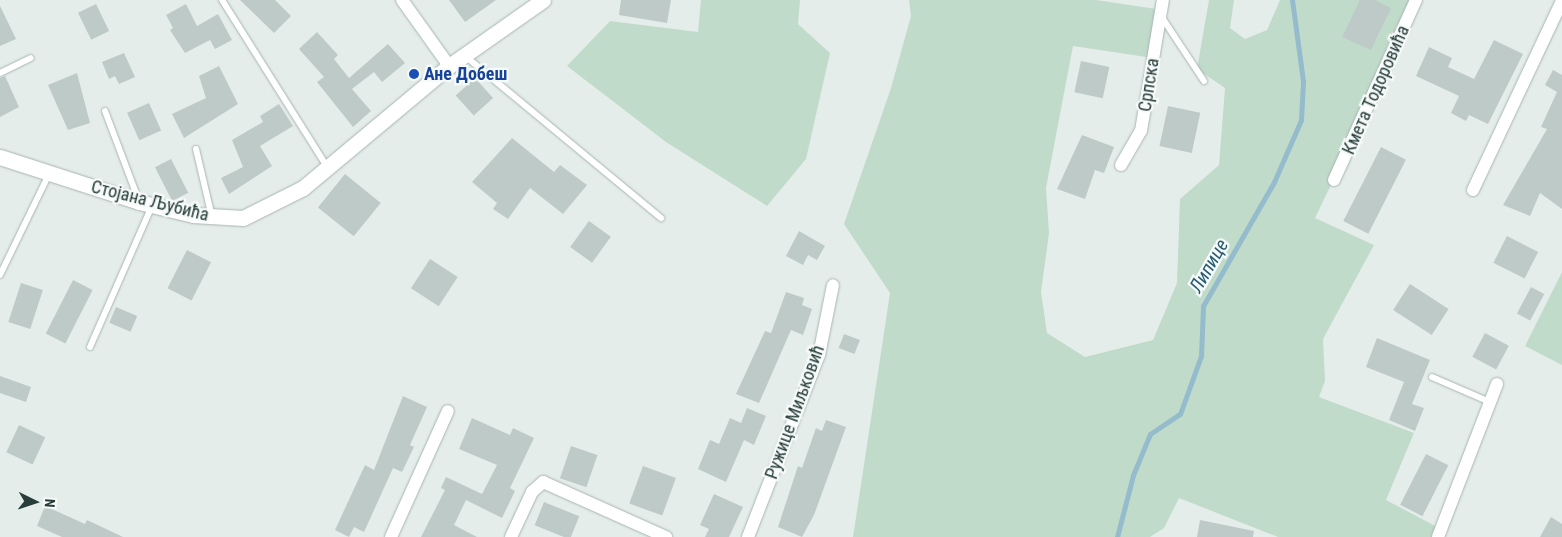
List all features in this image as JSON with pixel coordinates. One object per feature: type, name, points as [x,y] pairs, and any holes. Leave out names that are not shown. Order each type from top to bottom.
[{"type":"street","points":[[402,0],[449,66]]},
{"type":"street","name":"Стојана Љубића","points":[[0,158],[146,203],[212,218],[243,218],[266,210],[328,169],[449,66],[542,0]]},
{"type":"street","name":"Српска","points":[[1121,165],[1141,131],[1163,0]]},
{"type":"street","name":"Кмета Тодоровића","points":[[1334,180],[1416,0]]},
{"type":"street","points":[[1474,190],[1562,1]]},
{"type":"street","name":"Ружице Миљковић","points":[[748,537],[819,355],[833,285]]},
{"type":"street","points":[[1438,537],[1497,384]]},
{"type":"street","points":[[390,537],[448,412]]},
{"type":"street","points":[[511,537],[532,492],[542,482],[666,537]]},
{"type":"lane","points":[[222,0],[328,169]]},
{"type":"lane","points":[[1161,16],[1204,81]]},
{"type":"lane","points":[[464,55],[661,218]]},
{"type":"lane","points":[[0,72],[31,58]]},
{"type":"lane","points":[[90,347],[146,203],[105,111]]},
{"type":"lane","points":[[196,149],[212,218]]},
{"type":"lane","points":[[0,275],[49,174]]},
{"type":"lane","points":[[1432,377],[1490,402]]},
{"type":"green space","points":[[701,0],[800,0],[798,24],[830,53],[806,159],[767,206],[666,142],[567,66],[610,21],[698,32]]},
{"type":"green space","points":[[909,0],[1096,0],[1163,10],[1153,58],[1073,46],[1046,188],[1049,233],[1041,292],[1047,333],[1085,357],[1153,340],[1177,283],[1180,199],[1219,165],[1225,88],[1197,69],[1209,0],[1234,0],[1230,28],[1245,39],[1267,30],[1280,0],[1420,0],[1315,218],[1374,245],[1323,339],[1325,381],[1319,397],[1414,433],[1386,500],[1441,529],[1438,537],[1278,537],[1179,498],[1164,528],[1150,537],[853,537],[890,293],[844,224],[891,88],[911,16]]},
{"type":"green space","points":[[1562,272],[1562,365],[1525,346]]},
{"type":"building","points":[[240,0],[275,0],[291,16],[274,33]]},
{"type":"building","points":[[449,0],[496,0],[465,22]]},
{"type":"building","points":[[621,0],[671,0],[667,23],[619,15]]},
{"type":"building","points":[[1360,0],[1375,0],[1391,8],[1371,50],[1342,37]]},
{"type":"building","points":[[96,4],[109,31],[91,40],[78,13]]},
{"type":"building","points":[[186,4],[197,26],[218,14],[232,40],[215,49],[210,40],[185,53],[170,30],[173,28],[166,15]]},
{"type":"building","points":[[0,6],[16,39],[0,46]]},
{"type":"building","points":[[317,32],[338,55],[334,59],[349,78],[388,44],[405,63],[382,82],[374,72],[352,89],[371,111],[353,127],[317,82],[324,77],[299,49]]},
{"type":"building","points":[[1494,40],[1523,54],[1488,124],[1469,115],[1466,121],[1451,113],[1459,96],[1416,76],[1429,47],[1452,58],[1448,67],[1474,79]]},
{"type":"building","points":[[124,53],[135,77],[119,84],[115,76],[109,79],[102,62]]},
{"type":"building","points":[[1081,61],[1109,67],[1103,98],[1074,92]]},
{"type":"building","points":[[219,66],[238,104],[184,138],[172,114],[206,98],[199,76]]},
{"type":"building","points":[[1553,70],[1562,75],[1562,209],[1540,193],[1530,216],[1503,205],[1547,129],[1541,127],[1557,92],[1545,85]]},
{"type":"building","points":[[77,73],[90,123],[68,130],[48,85]]},
{"type":"building","points":[[5,76],[19,107],[0,117],[0,78]]},
{"type":"building","points":[[475,78],[493,98],[474,115],[456,95]]},
{"type":"building","points":[[149,103],[161,130],[139,140],[127,113]]},
{"type":"building","points":[[279,104],[293,126],[260,146],[272,166],[229,194],[221,178],[243,167],[232,140],[263,122],[260,116]]},
{"type":"building","points":[[1168,106],[1200,113],[1192,153],[1159,146]]},
{"type":"building","points":[[1082,135],[1114,147],[1104,173],[1095,170],[1085,199],[1057,189]]},
{"type":"building","points":[[512,138],[554,172],[560,165],[587,185],[563,214],[530,188],[508,219],[493,209],[497,203],[472,182]]},
{"type":"building","points":[[1381,147],[1406,160],[1368,234],[1343,221]]},
{"type":"building","points":[[171,159],[188,193],[172,201],[155,167]]},
{"type":"building","points":[[345,174],[381,203],[354,236],[318,207]]},
{"type":"building","points":[[589,221],[611,237],[592,263],[570,247]]},
{"type":"building","points":[[799,231],[825,246],[817,260],[808,255],[803,265],[786,256]]},
{"type":"building","points":[[1507,236],[1538,252],[1525,279],[1493,263]]},
{"type":"building","points":[[187,250],[211,262],[192,301],[167,288]]},
{"type":"building","points":[[430,259],[458,277],[439,306],[411,288]]},
{"type":"building","points":[[73,280],[93,290],[65,343],[46,333]]},
{"type":"building","points":[[21,283],[43,290],[30,329],[8,322]]},
{"type":"building","points":[[1410,284],[1449,309],[1432,335],[1393,310]]},
{"type":"building","points":[[1531,287],[1544,294],[1530,321],[1517,313]]},
{"type":"building","points":[[786,292],[804,298],[802,305],[812,309],[803,335],[791,330],[759,403],[736,394],[765,331],[771,333]]},
{"type":"building","points":[[116,307],[137,316],[131,332],[109,323]]},
{"type":"building","points":[[1485,333],[1509,346],[1496,370],[1472,357]]},
{"type":"building","points":[[844,334],[860,340],[854,354],[839,348]]},
{"type":"building","points":[[1377,338],[1430,360],[1412,404],[1424,408],[1415,431],[1389,420],[1404,382],[1366,367]]},
{"type":"building","points":[[0,376],[31,387],[26,402],[0,393]]},
{"type":"building","points":[[403,396],[427,407],[410,445],[414,447],[402,472],[393,468],[364,532],[354,527],[349,537],[335,530],[365,465],[374,470]]},
{"type":"building","points":[[747,408],[766,416],[754,445],[744,440],[726,482],[698,469],[710,440],[719,444],[730,418],[741,423]]},
{"type":"building","points":[[472,418],[510,435],[513,428],[534,438],[510,488],[515,491],[502,518],[466,500],[454,525],[477,537],[421,537],[445,490],[441,488],[446,477],[482,494],[497,465],[459,449]]},
{"type":"building","points":[[826,420],[846,427],[814,515],[802,537],[778,527],[798,466],[802,468],[816,428],[822,431]]},
{"type":"building","points":[[19,425],[45,437],[33,464],[6,452]]},
{"type":"building","points":[[571,446],[597,455],[586,487],[560,478]]},
{"type":"building","points":[[1426,454],[1448,465],[1422,516],[1400,505]]},
{"type":"building","points":[[643,466],[676,478],[662,516],[629,504]]},
{"type":"building","points":[[714,494],[743,507],[729,537],[705,537],[709,529],[700,525]]},
{"type":"building","points":[[544,502],[579,516],[571,537],[564,537],[535,525]]},
{"type":"building","points":[[45,506],[85,524],[87,520],[123,537],[62,537],[37,526]]},
{"type":"building","points":[[1551,517],[1562,524],[1562,537],[1540,537]]},
{"type":"building","points":[[1200,520],[1254,531],[1253,537],[1197,537]]},
{"type":"waterway","name":"Липице","points":[[1117,537],[1133,475],[1150,434],[1180,414],[1201,356],[1203,306],[1274,182],[1301,120],[1303,81],[1292,0]]},
{"type":"place","name":"Ане Добеш","points":[[414,74]]}]
